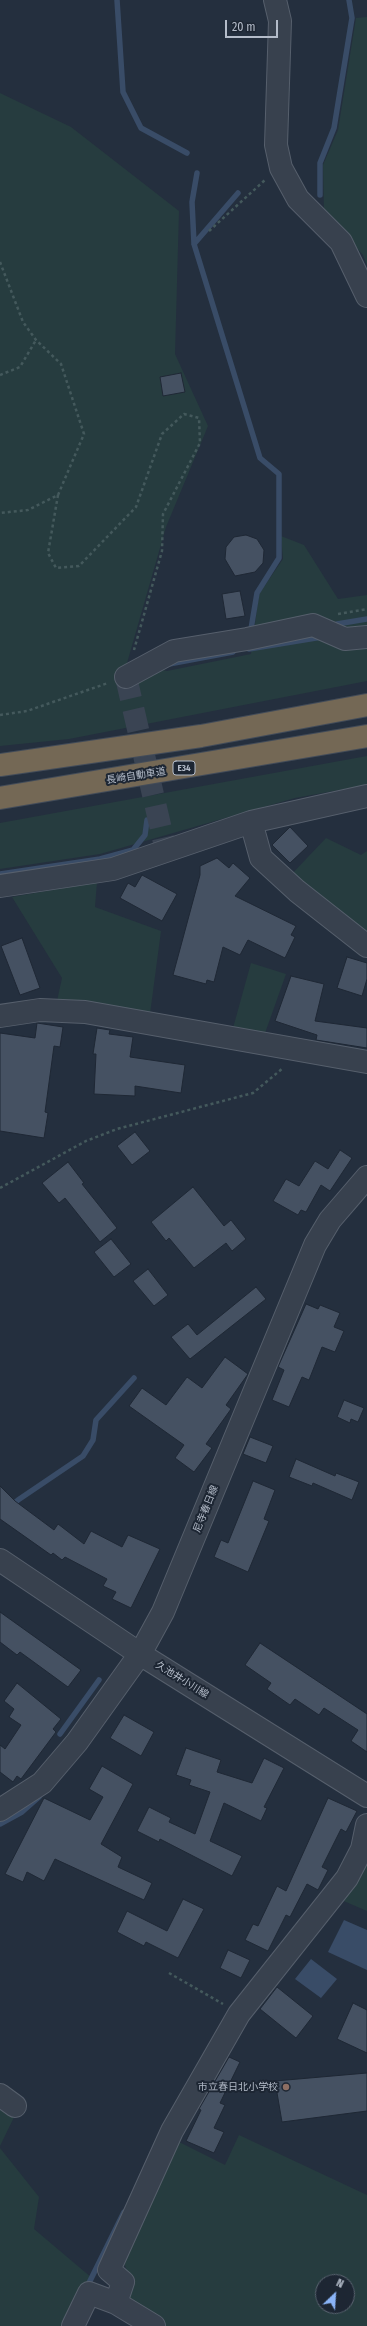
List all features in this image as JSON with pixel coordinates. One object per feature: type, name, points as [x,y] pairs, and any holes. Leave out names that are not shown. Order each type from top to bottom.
[{"type":"highway","points":[[0,765],[201,736],[367,705]]},
{"type":"highway","name":"長崎自動車道","points":[[0,798],[367,736]]},
{"type":"street","points":[[275,0],[280,21],[276,145],[282,168],[298,199],[341,242],[367,296]]},
{"type":"street","points":[[126,677],[174,651],[246,640],[313,625],[345,639],[367,637]]},
{"type":"street","points":[[0,886],[113,869],[250,822],[367,796]]},
{"type":"street","points":[[250,822],[261,858],[297,891],[367,946]]},
{"type":"street","points":[[0,1016],[40,1010],[85,1012],[367,1062]]},
{"type":"street","name":"尼寺春日線","points":[[0,1810],[42,1783],[76,1742],[140,1654],[163,1612],[315,1245],[330,1220],[367,1177]]},
{"type":"street","name":"久池井小川線","points":[[0,1560],[140,1654],[367,1796]]},
{"type":"street","points":[[116,2303],[123,2282],[109,2270],[172,2131],[239,2014],[347,1878],[362,1849],[367,1825]]},
{"type":"street","points":[[73,2326],[89,2293],[116,2303],[154,2326]]},
{"type":"path","points":[[209,231],[257,185],[282,168]]},
{"type":"path","points":[[0,262],[23,322],[36,340],[62,364],[84,434],[58,495],[48,553],[56,568],[78,566],[136,507],[162,434],[184,414],[199,418],[200,444],[163,514],[162,551],[126,677],[28,710],[0,715]]},
{"type":"path","points":[[0,375],[20,367],[36,340]]},
{"type":"path","points":[[0,513],[28,510],[58,495]]},
{"type":"path","points":[[0,1188],[86,1141],[117,1129],[253,1093],[304,1051]]},
{"type":"path","points":[[169,1973],[229,2008]]},
{"type":"green space","points":[[367,17],[367,265],[363,255],[324,212],[323,165],[338,130],[356,18]]},
{"type":"green space","points":[[0,93],[71,127],[179,211],[175,354],[208,426],[166,527],[127,663],[167,671],[251,654],[259,594],[283,559],[281,536],[304,545],[338,599],[367,595],[367,681],[69,739],[0,746]]},
{"type":"green space","points":[[367,756],[367,785],[295,798],[100,854],[0,869],[0,823]]},
{"type":"green space","points":[[326,838],[361,855],[367,851],[367,936],[289,877]]},
{"type":"green space","points":[[97,882],[95,907],[161,931],[150,1014],[57,1001],[62,978],[12,897]]},
{"type":"green space","points":[[251,963],[286,974],[264,1036],[233,1028]]},
{"type":"green space","points":[[367,1852],[367,1911],[339,1899]]},
{"type":"green space","points":[[0,2091],[20,2105],[0,2146]]},
{"type":"green space","points":[[239,2135],[367,2195],[367,2326],[166,2326],[126,2303],[133,2285],[123,2261],[175,2140],[225,2165]]},
{"type":"green space","points":[[0,2148],[39,2197],[34,2229],[92,2278],[66,2326],[0,2326]]},
{"type":"water","points":[[344,1920],[367,1930],[367,1970],[328,1952]]},
{"type":"water","points":[[311,1959],[337,1979],[321,1998],[295,1979]]},
{"type":"building","points":[[181,373],[185,392],[163,396],[160,377]]},
{"type":"building","points":[[246,535],[257,539],[264,550],[263,563],[255,572],[235,576],[225,559],[226,547],[234,537]]},
{"type":"building","points":[[240,591],[245,616],[226,619],[222,594]]},
{"type":"building","points":[[290,827],[308,846],[290,863],[272,845]]},
{"type":"building","points":[[217,858],[229,868],[233,863],[250,878],[235,896],[296,926],[291,935],[295,937],[285,958],[248,940],[240,955],[223,947],[214,982],[207,980],[206,984],[173,975],[200,875],[200,866]]},
{"type":"building","points":[[142,875],[177,894],[162,921],[120,898],[128,883],[135,887]]},
{"type":"building","points":[[22,938],[40,988],[20,995],[1,946]]},
{"type":"building","points":[[347,957],[367,963],[367,979],[362,996],[337,988]]},
{"type":"building","points":[[291,976],[324,984],[315,1021],[367,1028],[367,1048],[316,1040],[317,1035],[275,1021]]},
{"type":"building","points":[[37,1023],[63,1027],[60,1047],[54,1046],[45,1112],[48,1113],[44,1138],[0,1131],[0,1033],[35,1038]]},
{"type":"building","points":[[97,1028],[110,1030],[109,1034],[133,1037],[130,1057],[185,1065],[181,1093],[135,1086],[135,1096],[94,1094],[96,1054],[93,1054]]},
{"type":"building","points":[[135,1132],[150,1151],[132,1165],[117,1146]]},
{"type":"building","points":[[340,1150],[352,1158],[330,1191],[321,1185],[306,1212],[301,1210],[298,1215],[273,1201],[286,1179],[299,1186],[315,1161],[328,1169]]},
{"type":"building","points":[[68,1162],[84,1183],[82,1184],[117,1228],[100,1242],[65,1198],[59,1203],[42,1183]]},
{"type":"building","points":[[193,1187],[224,1226],[231,1220],[246,1239],[232,1251],[226,1243],[194,1268],[169,1238],[166,1241],[151,1222]]},
{"type":"building","points":[[111,1239],[131,1264],[114,1277],[94,1252]]},
{"type":"building","points":[[148,1269],[168,1295],[154,1306],[133,1281]]},
{"type":"building","points":[[256,1287],[266,1299],[190,1359],[171,1337],[188,1324],[197,1335]]},
{"type":"building","points":[[306,1304],[318,1309],[320,1305],[340,1313],[334,1327],[344,1331],[335,1352],[322,1347],[309,1380],[302,1377],[289,1407],[272,1400],[284,1370],[278,1367]]},
{"type":"building","points":[[225,1357],[248,1374],[226,1405],[231,1409],[206,1444],[212,1448],[194,1472],[175,1458],[184,1445],[129,1406],[142,1388],[166,1405],[187,1377],[202,1388]]},
{"type":"building","points":[[344,1400],[364,1408],[358,1422],[351,1419],[350,1423],[337,1417]]},
{"type":"building","points":[[250,1437],[273,1446],[266,1463],[243,1454]]},
{"type":"building","points":[[296,1459],[335,1476],[336,1473],[359,1482],[352,1500],[313,1483],[312,1486],[289,1477]]},
{"type":"building","points":[[253,1481],[275,1490],[264,1519],[269,1521],[248,1572],[214,1557],[221,1540],[228,1543]]},
{"type":"building","points":[[0,1486],[15,1501],[54,1530],[58,1524],[84,1544],[91,1531],[122,1547],[128,1535],[160,1549],[131,1608],[112,1599],[116,1592],[103,1586],[107,1579],[65,1557],[62,1560],[53,1553],[51,1555],[0,1519]]},
{"type":"building","points":[[0,1612],[81,1670],[68,1687],[20,1652],[17,1655],[0,1642]]},
{"type":"building","points":[[260,1643],[367,1714],[367,1752],[351,1741],[358,1730],[324,1708],[319,1715],[295,1699],[290,1705],[267,1689],[271,1683],[245,1665]]},
{"type":"building","points":[[17,1683],[61,1719],[53,1729],[56,1732],[21,1779],[17,1776],[13,1782],[0,1772],[0,1745],[5,1749],[21,1725],[9,1717],[14,1709],[4,1701]]},
{"type":"building","points":[[124,1715],[154,1732],[141,1756],[110,1738]]},
{"type":"building","points":[[186,1748],[221,1760],[217,1772],[252,1783],[264,1758],[284,1768],[264,1807],[267,1808],[261,1821],[224,1803],[210,1841],[242,1856],[232,1876],[160,1839],[159,1842],[137,1831],[149,1807],[171,1818],[169,1822],[195,1834],[210,1792],[189,1785],[191,1780],[176,1775]]},
{"type":"building","points":[[102,1766],[133,1784],[101,1844],[122,1857],[118,1867],[152,1883],[144,1900],[55,1859],[44,1881],[27,1872],[23,1882],[5,1874],[44,1798],[90,1820],[103,1797],[89,1789]]},
{"type":"building","points":[[328,1798],[357,1811],[346,1832],[341,1829],[322,1867],[328,1870],[318,1890],[307,1884],[290,1917],[286,1915],[268,1951],[245,1940],[253,1924],[258,1926],[277,1886],[286,1891]]},
{"type":"building","points":[[183,1899],[204,1909],[178,1958],[146,1942],[144,1946],[117,1932],[127,1911],[167,1931]]},
{"type":"building","points":[[228,1950],[250,1960],[241,1978],[220,1968]]},
{"type":"building","points":[[277,1987],[313,2016],[296,2038],[260,2009]]},
{"type":"building","points":[[353,2003],[367,2010],[367,2053],[337,2039]]},
{"type":"building","points":[[229,2057],[240,2062],[220,2103],[225,2105],[214,2128],[224,2132],[214,2153],[186,2141],[201,2110],[199,2109]]},
{"type":"building","points":[[367,2073],[367,2111],[282,2122],[275,2081]]},
{"type":"waterway","points":[[117,0],[123,92],[141,128],[187,153]]},
{"type":"waterway","points":[[320,195],[320,163],[334,128],[352,18],[349,0]]},
{"type":"waterway","points":[[197,173],[192,202],[194,244],[260,458],[279,474],[279,558],[257,593],[251,629]]},
{"type":"waterway","points":[[194,244],[238,193]]},
{"type":"waterway","points":[[337,624],[367,619]]},
{"type":"waterway","points":[[249,649],[322,637]]},
{"type":"waterway","points":[[169,664],[233,652]]},
{"type":"waterway","points":[[0,874],[100,859],[133,850],[145,835],[147,820]]},
{"type":"waterway","points":[[0,1516],[18,1500],[83,1456],[93,1440],[96,1420],[134,1378]]},
{"type":"waterway","points":[[60,1734],[99,1680]]},
{"type":"waterway","points":[[0,1824],[22,1812],[39,1797]]},
{"type":"waterway","points":[[86,2289],[124,2212]]},
{"type":"tunnel","points":[[126,677],[166,851]]},
{"type":"place","name":"市立春日北小学校","points":[[286,2087]]}]
